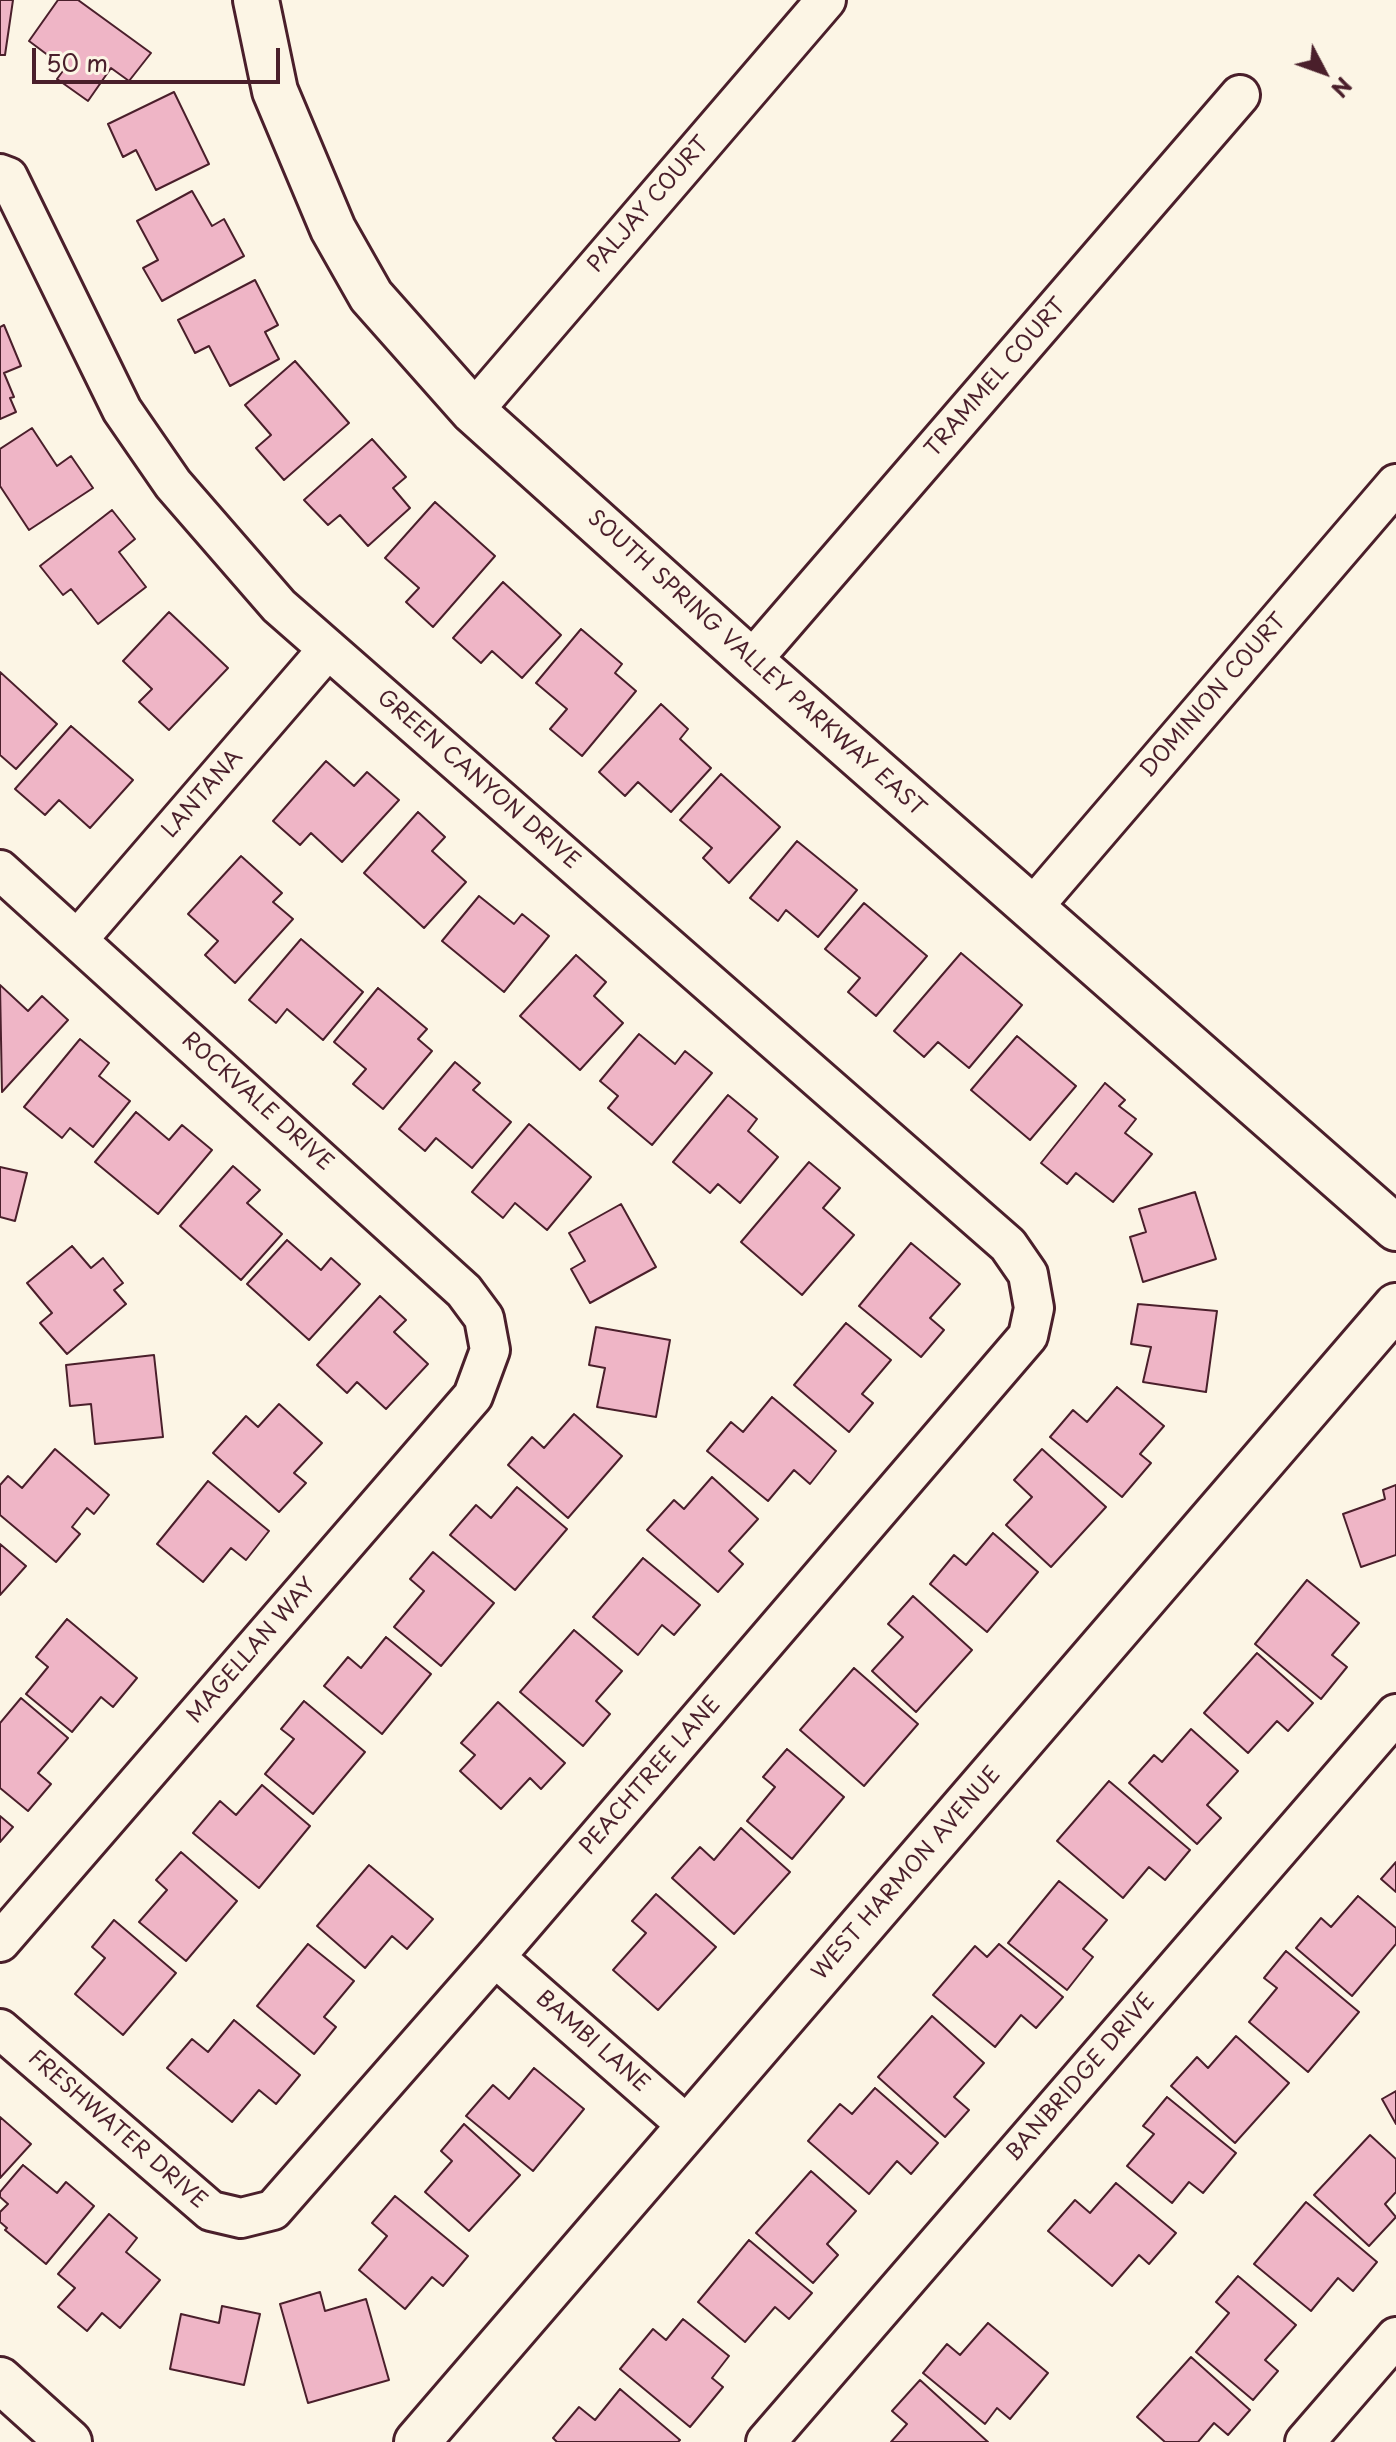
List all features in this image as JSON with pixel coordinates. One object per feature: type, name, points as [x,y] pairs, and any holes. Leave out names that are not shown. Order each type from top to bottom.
[{"type":"street","name":"SOUTH SPRING VALLEY PARKWAY EAST","points":[[256,0],[275,91],[333,229],[371,296],[473,411],[751,661],[1396,1228]]},
{"type":"street","name":"PALJAY COURT","points":[[473,411],[826,0]]},
{"type":"street","name":"TRAMMEL COURT","points":[[751,661],[1240,95]]},
{"type":"street","name":"GREEN CANYON DRIVE","points":[[4,176],[122,410],[183,496],[279,606],[1008,1245],[1028,1274],[1034,1308]]},
{"type":"street","name":"DOMINION COURT","points":[[1032,908],[1396,484]]},
{"type":"street","name":"LANTANA","points":[[78,939],[328,649]]},
{"type":"street","name":"ROCKVALE DRIVE","points":[[0,870],[464,1291],[484,1318],[490,1350]]},
{"type":"street","name":"WEST HARMON AVENUE","points":[[417,2442],[1396,1306]]},
{"type":"street","name":"PEACHTREE LANE","points":[[241,2218],[273,2210],[495,1957],[1028,1336],[1034,1308]]},
{"type":"street","name":"MAGELLAN WAY","points":[[0,1942],[473,1396],[490,1350]]},
{"type":"street","name":"BANBRIDGE DRIVE","points":[[766,2442],[1396,1714]]},
{"type":"street","name":"BAMBI LANE","points":[[495,1957],[689,2127]]},
{"type":"street","name":"FRESHWATER DRIVE","points":[[0,2029],[211,2211],[241,2218]]},
{"type":"street","points":[[1305,2442],[1396,2337]]},
{"type":"street","points":[[0,2380],[69,2442]]},
{"type":"building","points":[[0,0],[13,0],[5,55],[0,55]]},
{"type":"building","points":[[58,0],[78,0],[151,53],[129,81],[111,68],[88,101],[57,79],[65,68],[29,41]]},
{"type":"building","points":[[174,92],[209,164],[156,190],[136,150],[123,157],[108,124]]},
{"type":"building","points":[[192,191],[212,226],[224,219],[244,256],[162,301],[143,268],[158,260],[137,221]]},
{"type":"building","points":[[255,280],[278,325],[265,332],[279,359],[230,386],[209,346],[195,353],[178,320]]},
{"type":"building","points":[[4,325],[21,366],[4,373],[14,397],[10,398],[16,412],[0,419],[0,327]]},
{"type":"building","points":[[295,361],[349,423],[284,480],[256,448],[271,435],[245,405]]},
{"type":"building","points":[[32,428],[57,466],[71,456],[93,488],[29,530],[0,486],[0,449]]},
{"type":"building","points":[[372,439],[406,477],[393,488],[410,508],[368,546],[340,515],[328,525],[304,500]]},
{"type":"building","points":[[435,502],[495,556],[433,627],[406,602],[419,588],[385,558]]},
{"type":"building","points":[[112,510],[135,539],[119,552],[146,587],[98,624],[71,589],[63,595],[40,566]]},
{"type":"building","points":[[503,582],[561,635],[522,678],[492,651],[481,663],[453,638]]},
{"type":"building","points":[[169,612],[228,668],[169,730],[139,702],[152,689],[123,661]]},
{"type":"building","points":[[581,629],[622,664],[615,673],[636,691],[582,756],[550,729],[567,709],[536,683]]},
{"type":"building","points":[[0,672],[57,724],[16,769],[0,755]]},
{"type":"building","points":[[661,704],[688,729],[680,739],[711,768],[671,812],[638,782],[625,796],[599,772]]},
{"type":"building","points":[[71,726],[133,780],[90,828],[59,800],[45,815],[15,789]]},
{"type":"building","points":[[326,761],[354,786],[367,772],[399,800],[342,862],[311,833],[300,845],[273,821]]},
{"type":"building","points":[[721,774],[780,827],[729,883],[703,858],[712,848],[680,820]]},
{"type":"building","points":[[418,812],[445,837],[432,851],[466,882],[424,928],[364,873]]},
{"type":"building","points":[[797,841],[857,890],[818,937],[786,910],[778,921],[750,898]]},
{"type":"building","points":[[241,856],[282,893],[273,902],[293,919],[235,983],[205,955],[218,941],[188,914]]},
{"type":"building","points":[[479,896],[514,924],[522,914],[549,936],[504,992],[442,941]]},
{"type":"building","points":[[864,903],[927,956],[876,1016],[848,992],[860,978],[825,949]]},
{"type":"building","points":[[301,939],[363,992],[323,1040],[287,1009],[276,1023],[249,1000]]},
{"type":"building","points":[[961,953],[1022,1005],[969,1068],[938,1042],[924,1057],[894,1031]]},
{"type":"building","points":[[576,955],[606,982],[594,996],[623,1023],[580,1070],[520,1016]]},
{"type":"building","points":[[0,985],[28,1011],[42,996],[68,1020],[2,1092]]},
{"type":"building","points":[[378,988],[427,1029],[418,1039],[432,1051],[383,1109],[353,1084],[366,1069],[334,1042]]},
{"type":"building","points":[[639,1034],[675,1064],[685,1051],[712,1073],[652,1145],[608,1108],[618,1096],[600,1081]]},
{"type":"building","points":[[1017,1036],[1076,1086],[1030,1140],[971,1090]]},
{"type":"building","points":[[80,1039],[109,1063],[99,1076],[130,1101],[93,1147],[70,1128],[62,1138],[24,1107]]},
{"type":"building","points":[[455,1062],[480,1083],[473,1090],[511,1122],[472,1168],[436,1138],[425,1151],[399,1129]]},
{"type":"building","points":[[1105,1083],[1125,1100],[1119,1106],[1136,1119],[1125,1133],[1152,1154],[1113,1202],[1076,1173],[1067,1184],[1041,1163]]},
{"type":"building","points":[[728,1095],[757,1119],[748,1131],[778,1157],[740,1203],[718,1184],[710,1193],[673,1162]]},
{"type":"building","points":[[136,1112],[169,1140],[182,1125],[212,1150],[158,1214],[95,1162]]},
{"type":"building","points":[[529,1124],[591,1177],[547,1230],[515,1203],[503,1218],[472,1192]]},
{"type":"building","points":[[809,1162],[840,1188],[823,1208],[854,1235],[802,1295],[741,1242]]},
{"type":"building","points":[[233,1166],[260,1190],[247,1203],[282,1234],[241,1280],[180,1226]]},
{"type":"building","points":[[0,1167],[27,1173],[15,1221],[0,1217]]},
{"type":"building","points":[[1195,1192],[1216,1259],[1143,1282],[1130,1237],[1146,1232],[1139,1209]]},
{"type":"building","points":[[621,1204],[656,1267],[590,1303],[571,1269],[585,1261],[569,1233]]},
{"type":"building","points":[[287,1240],[321,1270],[331,1258],[360,1284],[309,1340],[247,1284]]},
{"type":"building","points":[[911,1243],[960,1284],[930,1318],[944,1330],[921,1357],[859,1306]]},
{"type":"building","points":[[72,1246],[91,1268],[103,1258],[123,1283],[114,1290],[126,1304],[67,1354],[40,1323],[52,1313],[27,1283]]},
{"type":"building","points":[[380,1296],[406,1320],[394,1332],[428,1364],[386,1409],[357,1382],[347,1393],[317,1365]]},
{"type":"building","points":[[1138,1304],[1217,1311],[1206,1392],[1143,1382],[1151,1347],[1131,1344]]},
{"type":"building","points":[[846,1323],[891,1360],[862,1394],[873,1403],[849,1432],[794,1385]]},
{"type":"building","points":[[596,1327],[670,1340],[656,1417],[597,1407],[605,1368],[589,1365]]},
{"type":"building","points":[[154,1355],[163,1437],[95,1444],[91,1404],[70,1406],[66,1365]]},
{"type":"building","points":[[1117,1387],[1164,1426],[1140,1454],[1151,1463],[1122,1497],[1050,1437],[1073,1410],[1087,1422]]},
{"type":"building","points":[[772,1397],[836,1451],[810,1484],[794,1470],[768,1501],[707,1451],[731,1422],[743,1432]]},
{"type":"building","points":[[279,1404],[322,1443],[294,1473],[306,1483],[279,1512],[213,1453],[246,1416],[258,1427]]},
{"type":"building","points":[[574,1414],[622,1456],[568,1518],[508,1465],[532,1437],[544,1448]]},
{"type":"building","points":[[55,1449],[109,1495],[94,1514],[87,1508],[72,1527],[80,1534],[56,1562],[0,1515],[0,1485],[8,1476],[22,1488]]},
{"type":"building","points":[[1042,1449],[1106,1507],[1051,1567],[1006,1525],[1032,1497],[1014,1480]]},
{"type":"building","points":[[712,1477],[758,1519],[729,1551],[743,1564],[718,1592],[647,1530],[674,1500],[684,1509]]},
{"type":"building","points":[[208,1481],[269,1531],[246,1560],[231,1548],[203,1582],[157,1544]]},
{"type":"building","points":[[1396,1485],[1396,1555],[1361,1567],[1343,1514],[1385,1499],[1383,1490]]},
{"type":"building","points":[[517,1487],[567,1529],[515,1590],[450,1535],[476,1505],[491,1518]]},
{"type":"building","points":[[993,1533],[1038,1572],[987,1632],[930,1584],[954,1555],[966,1565]]},
{"type":"building","points":[[0,1544],[26,1566],[0,1595]]},
{"type":"building","points":[[433,1552],[494,1603],[441,1666],[394,1627],[424,1591],[410,1579]]},
{"type":"building","points":[[643,1558],[700,1605],[674,1635],[662,1625],[638,1655],[593,1617]]},
{"type":"building","points":[[1307,1580],[1359,1623],[1332,1655],[1347,1667],[1321,1699],[1255,1644]]},
{"type":"building","points":[[913,1596],[972,1650],[916,1712],[872,1671],[903,1637],[888,1624]]},
{"type":"building","points":[[67,1619],[137,1678],[113,1707],[101,1697],[72,1732],[26,1694],[48,1667],[36,1657]]},
{"type":"building","points":[[574,1630],[622,1671],[596,1701],[610,1714],[583,1746],[520,1692]]},
{"type":"building","points":[[386,1637],[431,1674],[382,1734],[324,1686],[348,1657],[361,1668]]},
{"type":"building","points":[[1257,1653],[1313,1703],[1288,1731],[1277,1721],[1248,1753],[1204,1713]]},
{"type":"building","points":[[854,1668],[918,1724],[864,1786],[800,1730]]},
{"type":"building","points":[[21,1698],[68,1738],[38,1773],[51,1784],[28,1811],[0,1788],[0,1723]]},
{"type":"building","points":[[304,1701],[365,1752],[313,1814],[265,1774],[294,1739],[281,1729]]},
{"type":"building","points":[[498,1702],[565,1763],[541,1789],[530,1778],[501,1809],[460,1771],[475,1755],[461,1743]]},
{"type":"building","points":[[1191,1729],[1238,1771],[1207,1805],[1221,1818],[1197,1844],[1129,1783],[1154,1755],[1162,1762]]},
{"type":"building","points":[[787,1749],[844,1797],[792,1859],[747,1821],[775,1787],[763,1777]]},
{"type":"building","points":[[1109,1781],[1190,1850],[1165,1880],[1149,1867],[1123,1898],[1057,1841]]},
{"type":"building","points":[[262,1785],[310,1826],[259,1888],[193,1833],[220,1801],[236,1815]]},
{"type":"building","points":[[0,1816],[13,1827],[0,1842]]},
{"type":"building","points":[[741,1828],[790,1872],[734,1934],[672,1878],[700,1847],[714,1860]]},
{"type":"building","points":[[181,1852],[237,1901],[186,1961],[139,1922],[167,1890],[156,1880]]},
{"type":"building","points":[[1396,1862],[1396,1892],[1381,1879]]},
{"type":"building","points":[[369,1865],[433,1919],[407,1949],[392,1936],[365,1968],[317,1926]]},
{"type":"building","points":[[1059,1881],[1107,1920],[1083,1949],[1093,1957],[1067,1990],[1008,1943]]},
{"type":"building","points":[[656,1894],[716,1947],[658,2010],[613,1970],[646,1933],[632,1921]]},
{"type":"building","points":[[1358,1896],[1396,1928],[1396,1944],[1352,1996],[1296,1948],[1321,1918],[1331,1927]]},
{"type":"building","points":[[114,1920],[176,1973],[123,2035],[75,1994],[105,1958],[92,1947]]},
{"type":"building","points":[[308,1944],[354,1981],[324,2017],[336,2027],[314,2054],[257,2006]]},
{"type":"building","points":[[999,1944],[1063,1997],[1036,2028],[1021,2015],[995,2047],[933,1995],[975,1946],[987,1957]]},
{"type":"building","points":[[1286,1951],[1359,2012],[1308,2072],[1249,2022],[1277,1988],[1264,1978]]},
{"type":"building","points":[[932,2016],[984,2063],[954,2097],[969,2110],[945,2137],[878,2077]]},
{"type":"building","points":[[234,2020],[300,2075],[276,2104],[259,2090],[232,2122],[167,2068],[192,2039],[208,2052]]},
{"type":"building","points":[[1236,2036],[1289,2083],[1235,2143],[1171,2086],[1197,2057],[1208,2068]]},
{"type":"building","points":[[534,2068],[584,2109],[533,2171],[466,2116],[493,2085],[509,2099]]},
{"type":"building","points":[[875,2088],[938,2143],[911,2174],[897,2161],[869,2194],[808,2141],[840,2104],[852,2114]]},
{"type":"building","points":[[1396,2091],[1396,2124],[1382,2099]]},
{"type":"building","points":[[1167,2097],[1236,2153],[1203,2193],[1189,2182],[1172,2203],[1127,2166],[1154,2134],[1143,2126]]},
{"type":"building","points":[[0,2117],[31,2144],[0,2178]]},
{"type":"building","points":[[464,2124],[520,2175],[469,2231],[425,2192],[452,2161],[441,2151]]},
{"type":"building","points":[[1370,2135],[1396,2159],[1396,2192],[1385,2204],[1396,2217],[1369,2246],[1314,2195]]},
{"type":"building","points":[[23,2165],[57,2193],[66,2182],[94,2206],[46,2264],[5,2230],[7,2228],[0,2222],[0,2212],[8,2204],[0,2197],[0,2192]]},
{"type":"building","points":[[811,2171],[856,2211],[827,2244],[838,2255],[813,2283],[756,2233]]},
{"type":"building","points":[[1116,2183],[1176,2233],[1149,2264],[1139,2255],[1112,2286],[1048,2231],[1075,2200],[1090,2213]]},
{"type":"building","points":[[395,2196],[468,2256],[443,2286],[432,2277],[405,2309],[359,2270],[387,2236],[372,2223]]},
{"type":"building","points":[[1306,2202],[1377,2262],[1353,2291],[1338,2278],[1311,2311],[1254,2264]]},
{"type":"building","points":[[109,2214],[137,2238],[126,2252],[160,2280],[120,2328],[102,2313],[87,2331],[58,2307],[75,2288],[58,2274]]},
{"type":"building","points":[[749,2240],[812,2293],[789,2319],[775,2307],[745,2342],[698,2302]]},
{"type":"building","points":[[1238,2276],[1296,2325],[1265,2360],[1278,2371],[1253,2400],[1196,2352],[1229,2313],[1216,2302]]},
{"type":"building","points":[[320,2292],[325,2311],[366,2299],[389,2380],[308,2403],[280,2304]]},
{"type":"building","points":[[222,2306],[260,2314],[244,2385],[170,2369],[181,2314],[219,2323]]},
{"type":"building","points":[[683,2319],[729,2356],[712,2378],[723,2387],[690,2427],[620,2369],[653,2329],[666,2340]]},
{"type":"building","points":[[988,2323],[1048,2373],[1010,2419],[997,2408],[985,2424],[923,2373],[947,2344],[960,2355]]},
{"type":"building","points":[[1191,2357],[1250,2410],[1228,2435],[1214,2423],[1198,2442],[1165,2442],[1137,2417]]},
{"type":"building","points":[[920,2380],[988,2442],[891,2442],[907,2424],[892,2411]]},
{"type":"building","points":[[620,2389],[680,2440],[557,2442],[553,2438],[579,2407],[595,2420]]}]
